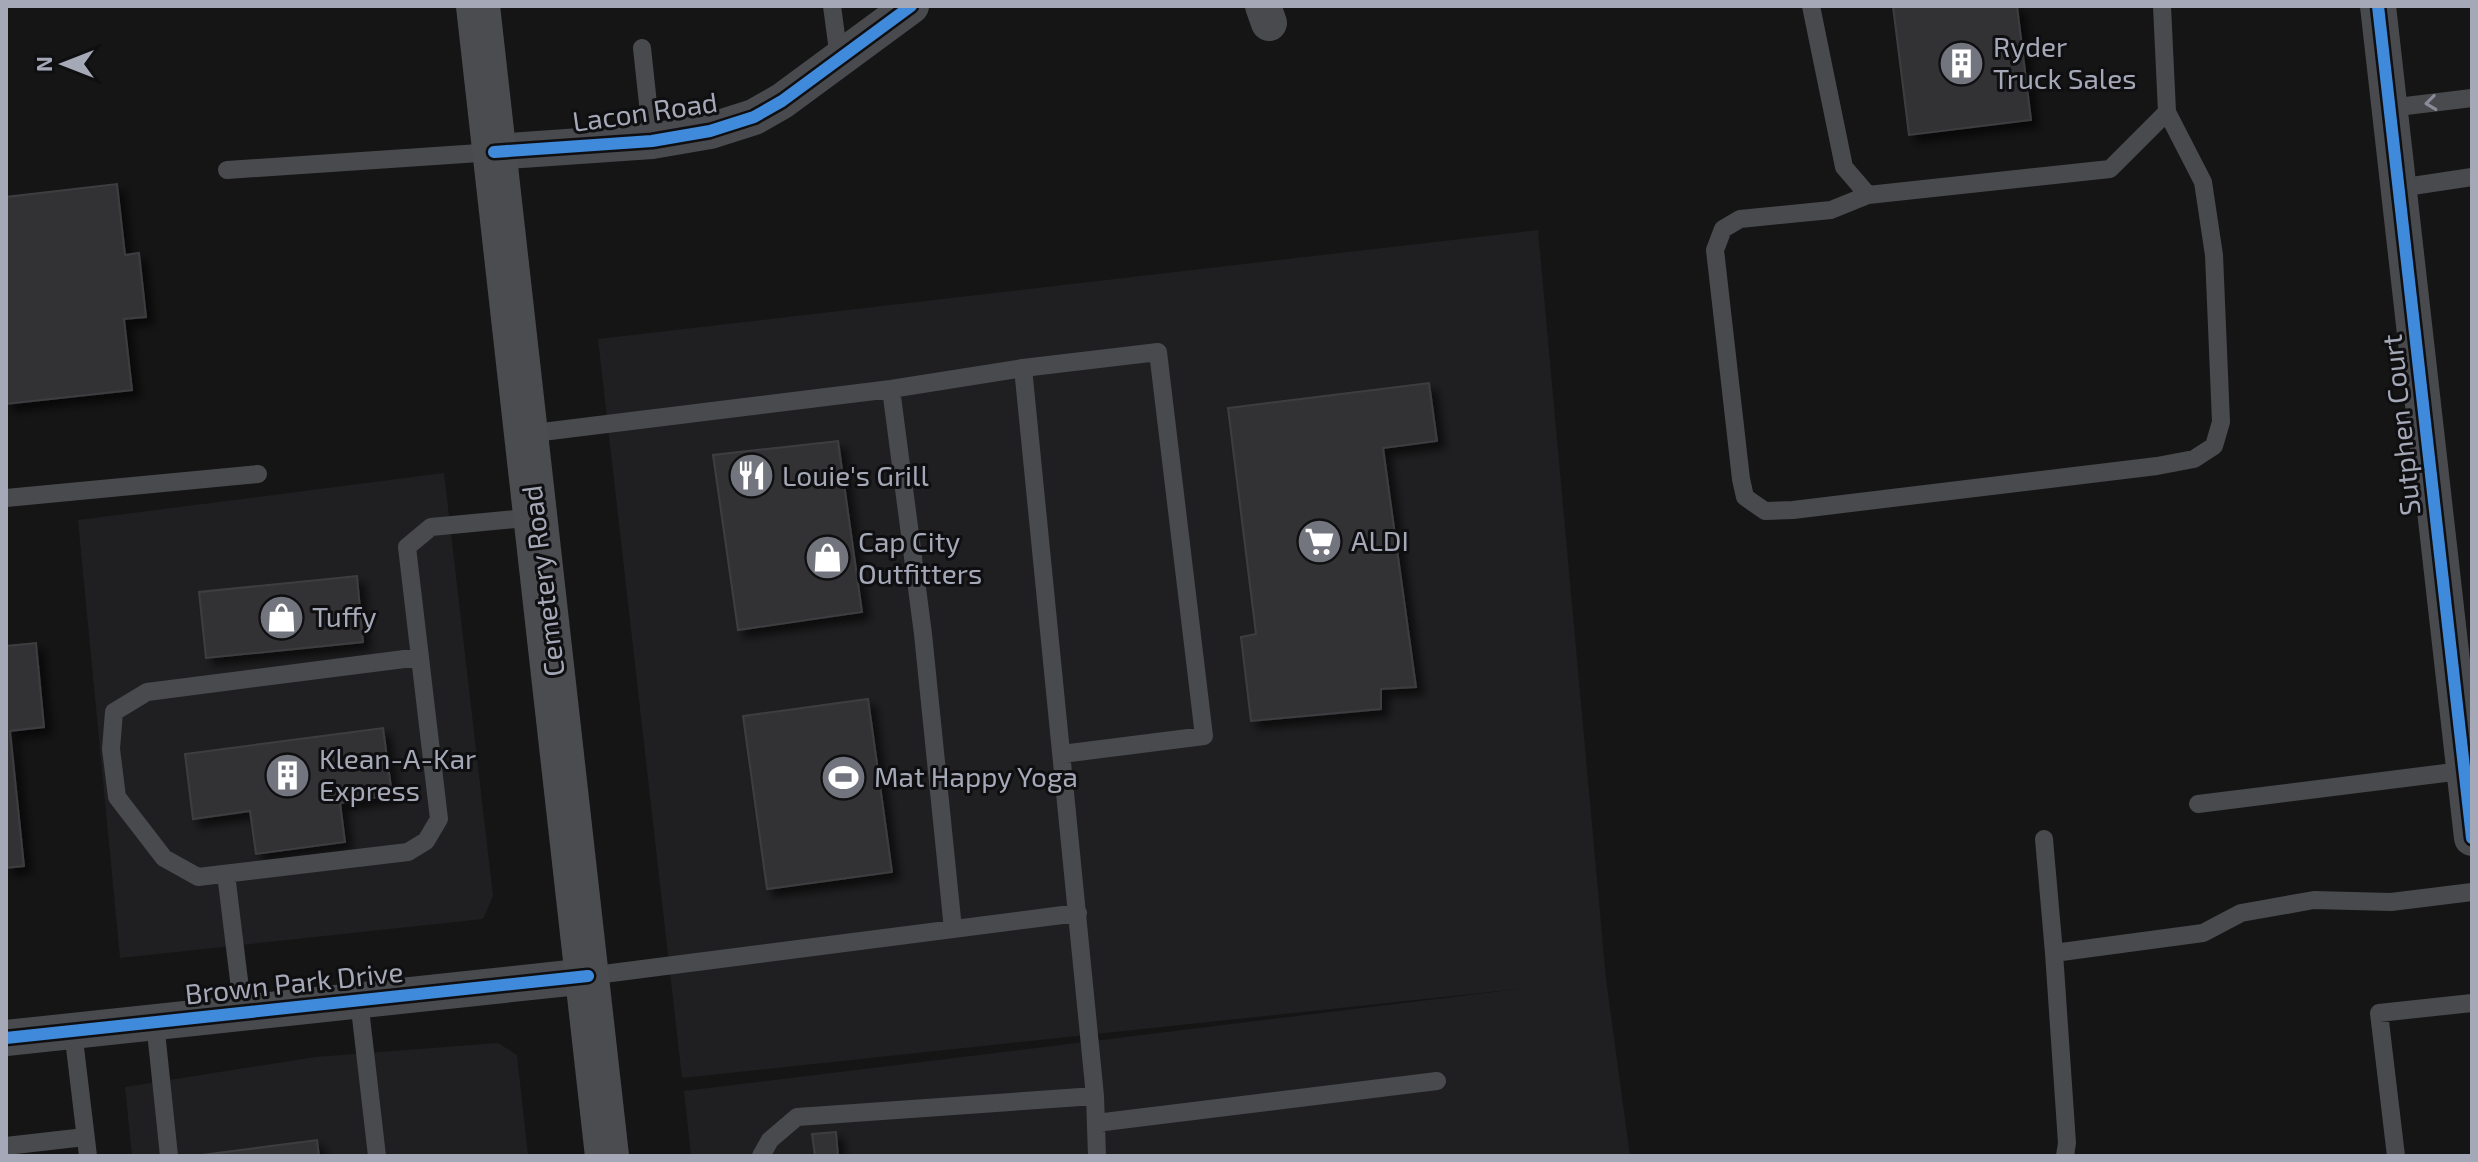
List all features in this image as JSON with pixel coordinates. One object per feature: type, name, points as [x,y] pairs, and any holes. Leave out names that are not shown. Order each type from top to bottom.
[{"type":"main road","name":"Cemetery Road","points":[[478,6],[607,1156]]},
{"type":"street","name":"Lacon Road","points":[[494,152],[652,141],[710,131],[754,117],[782,101],[911,6]]},
{"type":"street","name":"Sutphen Court","points":[[2378,6],[2468,770],[2472,838]]},
{"type":"street","name":"Brown Park Drive","points":[[6,1038],[588,976]]},
{"type":"lane","points":[[832,6],[839,58]]},
{"type":"lane","points":[[1811,6],[1844,167],[1868,195]]},
{"type":"lane","points":[[2162,6],[2167,112],[2203,182],[2214,255],[2221,422],[2214,446],[2194,459],[2157,466],[1793,510],[1765,511],[1745,497],[1715,250],[1723,229],[1740,219],[1831,210],[1868,195],[2110,169],[2167,112]]},
{"type":"lane","points":[[642,48],[652,141]]},
{"type":"lane","points":[[2389,108],[2472,98]]},
{"type":"lane","points":[[227,170],[494,152]]},
{"type":"lane","points":[[2399,188],[2472,177]]},
{"type":"lane","points":[[526,434],[1158,352],[1204,736],[1062,754]]},
{"type":"lane","points":[[1023,368],[1078,913],[1095,1096],[1097,1156]]},
{"type":"lane","points":[[891,389],[923,634],[953,929]]},
{"type":"lane","points":[[6,498],[258,474]]},
{"type":"lane","points":[[420,657],[147,692],[114,712],[111,749],[117,797],[164,858],[198,877],[408,852],[426,841],[439,819],[420,657],[407,547],[431,527],[536,517]]},
{"type":"lane","points":[[2198,804],[2468,770]]},
{"type":"lane","points":[[2044,839],[2067,1143],[2065,1156]]},
{"type":"lane","points":[[226,874],[243,1013]]},
{"type":"lane","points":[[2054,953],[2203,933],[2241,913],[2314,900],[2391,902],[2472,892]]},
{"type":"lane","points":[[588,976],[1078,913]]},
{"type":"lane","points":[[359,1000],[377,1156]]},
{"type":"lane","points":[[2396,1156],[2379,1013],[2472,1003]]},
{"type":"lane","points":[[155,1022],[169,1156]]},
{"type":"lane","points":[[6,1146],[86,1147],[73,1031]]},
{"type":"lane","points":[[1096,1123],[1437,1081]]},
{"type":"lane","points":[[761,1156],[770,1140],[797,1117],[1095,1096]]},
{"type":"shaded area","points":[[1538,230],[1606,979],[1630,1156],[691,1156],[684,1091],[1518,989],[682,1078],[598,339]]},
{"type":"shaded area","points":[[444,473],[493,896],[483,919],[120,958],[78,520]]},
{"type":"shaded area","points":[[498,1043],[517,1055],[528,1156],[132,1156],[125,1087],[315,1057]]},
{"type":"building","name":"Ryder Truck Sales","points":[[1893,6],[2017,6],[2031,120],[1909,135]]},
{"type":"building","points":[[117,184],[125,255],[139,253],[146,317],[124,319],[132,390],[6,404],[6,197]]},
{"type":"building","name":"ALDI","points":[[1429,383],[1437,441],[1383,448],[1416,687],[1381,689],[1381,709],[1251,721],[1241,637],[1256,634],[1228,408]]},
{"type":"building","points":[[838,441],[862,612],[738,630],[713,455]]},
{"type":"building","name":"Tuffy","points":[[357,576],[363,642],[206,658],[199,592]]},
{"type":"building","points":[[36,643],[44,727],[10,731],[24,866],[6,868],[6,646]]},
{"type":"building","points":[[868,699],[892,872],[767,889],[743,716]]},
{"type":"building","name":"Klean-A-Kar Express","points":[[383,728],[392,795],[340,803],[345,842],[256,854],[250,811],[193,819],[185,754]]},
{"type":"building","points":[[836,1132],[838,1156],[815,1156],[812,1134]]},
{"type":"building","points":[[317,1140],[319,1156],[194,1156]]},
{"type":"cycle path","points":[[494,152],[652,141],[710,131],[754,117],[782,101],[911,6]]},
{"type":"cycle path","points":[[2378,6],[2472,838]]},
{"type":"cycle path","points":[[6,1038],[588,976]]},
{"type":"place","name":"Ryder Truck Sales","points":[[1962,63]]},
{"type":"place","name":"Louie's Grill","points":[[751,476]]},
{"type":"place","name":"ALDI","points":[[1320,541]]},
{"type":"place","name":"Cap City Outfitters","points":[[827,558]]},
{"type":"place","name":"Tuffy","points":[[281,617]]},
{"type":"place","name":"Klean-A-Kar Express","points":[[288,775]]},
{"type":"place","name":"Mat Happy Yoga","points":[[843,777]]}]
